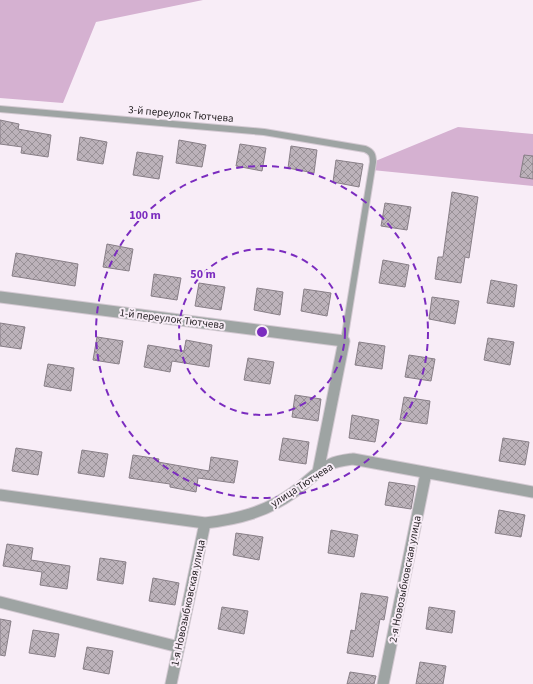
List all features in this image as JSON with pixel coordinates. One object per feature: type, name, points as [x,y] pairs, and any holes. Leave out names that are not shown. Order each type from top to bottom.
[{"type":"street","name":"1-й переулок Тютчева","points":[[0,297],[344,341]]},
{"type":"street","points":[[318,472],[344,341]]},
{"type":"street","name":"улица Тютчева","points":[[0,495],[205,523],[235,520],[267,508],[294,492],[318,472],[332,463],[352,459],[533,492]]},
{"type":"street","name":"2-я Новозыбковская улица","points":[[383,684],[426,473]]},
{"type":"street","name":"1-я Новозыбковская улица","points":[[172,684],[205,523]]},
{"type":"street","points":[[0,602],[179,647]]},
{"type":"lane","name":"3-й переулок Тютчева","points":[[0,109],[264,132],[360,148],[371,152],[373,162],[344,341]]},
{"type":"shaded area","points":[[0,0],[203,0],[96,22],[63,103],[0,98]]},
{"type":"shaded area","points":[[458,127],[533,134],[533,186],[372,170],[373,162]]},
{"type":"building","points":[[0,120],[19,124],[18,129],[51,135],[48,157],[21,153],[22,147],[0,144]]},
{"type":"building","points":[[80,137],[107,142],[103,164],[77,160]]},
{"type":"building","points":[[179,140],[206,145],[202,167],[176,163]]},
{"type":"building","points":[[240,144],[266,148],[262,171],[236,166]]},
{"type":"building","points":[[291,146],[317,150],[314,173],[288,168]]},
{"type":"building","points":[[137,152],[163,156],[159,179],[133,175]]},
{"type":"building","points":[[524,155],[533,156],[533,179],[520,177]]},
{"type":"building","points":[[336,160],[363,164],[359,187],[333,182]]},
{"type":"building","points":[[452,192],[478,197],[469,258],[465,257],[461,283],[435,279],[438,257],[443,257]]},
{"type":"building","points":[[385,203],[411,207],[407,230],[381,226]]},
{"type":"building","points":[[107,244],[133,249],[129,271],[103,267]]},
{"type":"building","points":[[16,253],[78,264],[75,286],[12,276]]},
{"type":"building","points":[[383,260],[409,265],[405,287],[379,283]]},
{"type":"building","points":[[154,274],[181,278],[177,300],[151,296]]},
{"type":"building","points":[[491,280],[517,285],[514,307],[487,303]]},
{"type":"building","points":[[199,283],[225,287],[221,310],[195,306]]},
{"type":"building","points":[[257,288],[283,292],[280,315],[254,310]]},
{"type":"building","points":[[304,289],[331,293],[327,316],[301,311]]},
{"type":"building","points":[[432,297],[459,301],[455,324],[429,319]]},
{"type":"building","points":[[0,323],[25,327],[21,349],[0,346]]},
{"type":"building","points":[[97,337],[123,341],[119,364],[93,360]]},
{"type":"building","points":[[488,338],[514,342],[510,365],[484,360]]},
{"type":"building","points":[[186,340],[212,345],[209,367],[172,361],[170,372],[144,367],[148,345],[184,351]]},
{"type":"building","points":[[359,342],[385,346],[382,369],[355,365]]},
{"type":"building","points":[[409,355],[435,359],[431,381],[405,377]]},
{"type":"building","points":[[248,358],[274,362],[270,384],[244,380]]},
{"type":"building","points":[[48,364],[74,368],[71,391],[44,386]]},
{"type":"building","points":[[295,395],[321,399],[318,421],[292,417]]},
{"type":"building","points":[[404,397],[430,401],[427,424],[400,420]]},
{"type":"building","points":[[352,415],[379,420],[375,442],[349,438]]},
{"type":"building","points":[[283,438],[309,442],[306,464],[279,460]]},
{"type":"building","points":[[503,438],[529,442],[525,465],[499,461]]},
{"type":"building","points":[[16,448],[42,452],[38,475],[12,471]]},
{"type":"building","points":[[82,450],[108,454],[104,477],[78,473]]},
{"type":"building","points":[[133,455],[159,459],[158,462],[209,471],[211,457],[238,461],[234,483],[198,478],[196,492],[170,487],[170,484],[129,478]]},
{"type":"building","points":[[389,482],[415,486],[411,509],[385,505]]},
{"type":"building","points":[[499,510],[525,515],[521,537],[495,533]]},
{"type":"building","points":[[331,530],[358,535],[354,557],[328,553]]},
{"type":"building","points":[[236,533],[263,537],[259,560],[233,555]]},
{"type":"building","points":[[7,544],[33,548],[31,560],[70,566],[67,589],[40,585],[42,572],[3,566]]},
{"type":"building","points":[[100,558],[126,562],[123,584],[97,580]]},
{"type":"building","points":[[153,578],[179,583],[175,605],[149,601]]},
{"type":"building","points":[[361,593],[388,597],[384,620],[380,619],[373,657],[347,653],[351,630],[355,631]]},
{"type":"building","points":[[222,607],[248,611],[244,634],[218,629]]},
{"type":"building","points":[[429,607],[455,611],[452,633],[426,629]]},
{"type":"building","points":[[0,619],[11,621],[5,656],[0,655]]},
{"type":"building","points":[[33,630],[59,634],[55,657],[29,653]]},
{"type":"building","points":[[87,647],[113,651],[109,674],[83,669]]},
{"type":"building","points":[[420,662],[446,666],[443,684],[416,684]]},
{"type":"building","points":[[350,672],[376,676],[374,684],[347,684]]}]
